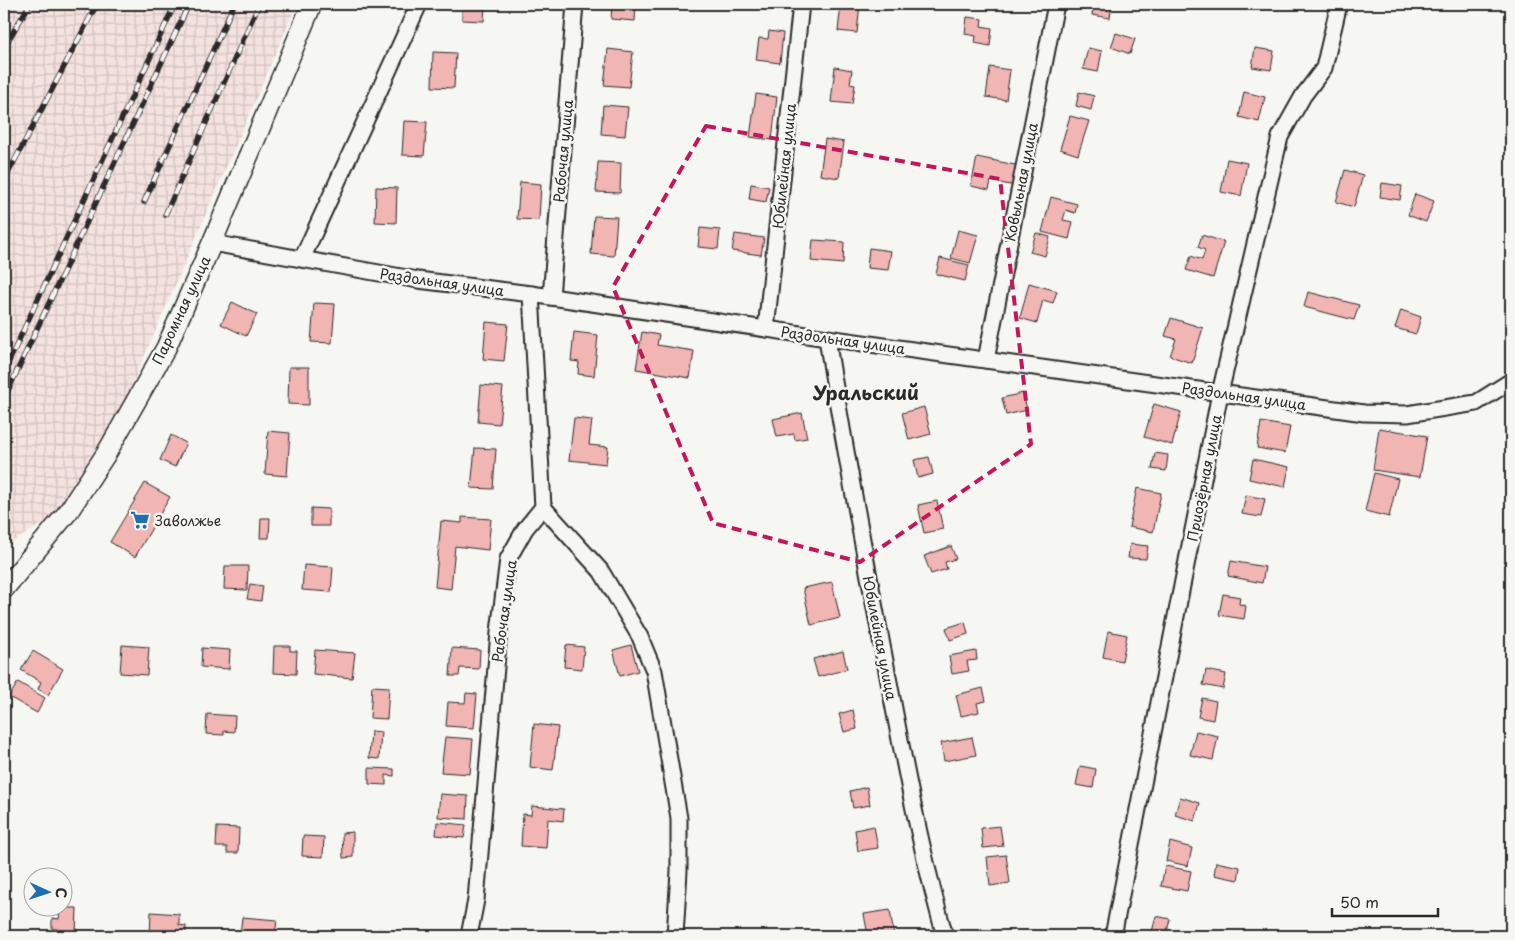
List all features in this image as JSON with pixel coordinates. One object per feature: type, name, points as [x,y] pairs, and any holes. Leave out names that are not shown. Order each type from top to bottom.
[{"type":"street","name":"Паромная улица","points":[[4,589],[68,512],[106,454],[166,348],[312,4]]},
{"type":"street","points":[[302,259],[419,4]]},
{"type":"street","name":"Рабочая улица","points":[[551,297],[575,4]]},
{"type":"street","name":"Юбилейная улица","points":[[766,329],[801,4]]},
{"type":"street","name":"Ковыльная улица","points":[[986,360],[1056,4]]},
{"type":"street","name":"Приозёрная улица","points":[[1112,936],[1220,393],[1280,137],[1303,96],[1324,68],[1339,4]]},
{"type":"street","name":"Раздольная улица","points":[[212,243],[418,280],[531,294],[827,338],[1364,413],[1407,414],[1476,403],[1511,381]]},
{"type":"street","points":[[531,294],[543,507],[601,571],[640,637],[654,671],[678,818],[679,871],[675,936]]},
{"type":"street","name":"Юбилейная улица","points":[[827,338],[847,465],[901,746],[930,884],[945,936]]},
{"type":"street","name":"Рабочая улица","points":[[469,936],[476,900],[499,632],[508,559],[525,530],[543,507]]},
{"type":"highlighted area","points":[[706,126],[1000,179],[1031,444],[860,562],[713,523],[613,287]]},
{"type":"shaded area","points":[[4,4],[297,4],[121,410],[52,518],[4,547]]},
{"type":"building","points":[[462,4],[485,4],[484,21],[462,20]]},
{"type":"building","points":[[612,4],[636,4],[635,21],[611,19]]},
{"type":"building","points":[[841,4],[860,4],[857,33],[838,31]]},
{"type":"building","points":[[1094,4],[1112,4],[1110,18],[1092,15]]},
{"type":"building","points":[[967,17],[982,19],[981,26],[992,28],[990,46],[975,43],[976,36],[965,34]]},
{"type":"building","points":[[769,31],[783,33],[780,63],[756,60],[759,38],[768,39]]},
{"type":"building","points":[[1116,33],[1135,39],[1130,54],[1111,47]]},
{"type":"building","points":[[1088,48],[1102,51],[1098,72],[1083,69]]},
{"type":"building","points":[[1255,48],[1274,51],[1271,70],[1252,67]]},
{"type":"building","points":[[608,49],[633,52],[629,87],[604,85]]},
{"type":"building","points":[[433,52],[456,53],[454,88],[432,87]]},
{"type":"building","points":[[835,67],[852,70],[850,84],[855,85],[852,104],[831,102]]},
{"type":"building","points":[[990,67],[1010,70],[1006,100],[986,97]]},
{"type":"building","points":[[1079,92],[1094,96],[1091,110],[1076,106]]},
{"type":"building","points":[[1244,92],[1265,97],[1259,122],[1239,117]]},
{"type":"building","points":[[756,94],[777,97],[772,140],[750,137]]},
{"type":"building","points":[[603,105],[628,107],[625,136],[601,134]]},
{"type":"building","points":[[1070,116],[1089,121],[1078,155],[1060,149]]},
{"type":"building","points":[[404,121],[427,122],[424,156],[402,155]]},
{"type":"building","points":[[825,139],[844,142],[839,178],[820,175]]},
{"type":"building","points":[[977,157],[1020,166],[1015,186],[991,181],[989,190],[971,186]]},
{"type":"building","points":[[1227,159],[1247,163],[1241,196],[1221,192]]},
{"type":"building","points":[[598,162],[621,163],[620,193],[596,192]]},
{"type":"building","points":[[1345,170],[1363,175],[1354,207],[1336,202]]},
{"type":"building","points":[[520,182],[541,184],[539,220],[517,219]]},
{"type":"building","points":[[1382,183],[1402,186],[1400,200],[1380,197]]},
{"type":"building","points":[[751,184],[769,187],[766,202],[749,199]]},
{"type":"building","points":[[376,187],[397,188],[396,223],[375,222]]},
{"type":"building","points":[[1415,194],[1434,201],[1426,222],[1408,215]]},
{"type":"building","points":[[1051,197],[1077,204],[1075,213],[1066,210],[1063,220],[1073,222],[1069,239],[1042,232]]},
{"type":"building","points":[[594,216],[617,217],[614,256],[591,254]]},
{"type":"building","points":[[700,228],[720,230],[718,249],[698,247]]},
{"type":"building","points":[[958,230],[978,235],[970,263],[951,258]]},
{"type":"building","points":[[1036,233],[1050,237],[1045,256],[1030,252]]},
{"type":"building","points":[[735,234],[764,238],[761,255],[732,251]]},
{"type":"building","points":[[1202,235],[1224,242],[1213,278],[1186,270],[1191,256],[1202,260],[1205,250],[1198,247]]},
{"type":"building","points":[[813,240],[844,242],[843,264],[811,261]]},
{"type":"building","points":[[869,248],[891,251],[888,270],[867,268]]},
{"type":"building","points":[[940,258],[969,265],[965,281],[936,274]]},
{"type":"building","points":[[1029,283],[1057,291],[1053,303],[1043,300],[1037,323],[1020,318]]},
{"type":"building","points":[[1308,292],[1359,305],[1354,320],[1304,307]]},
{"type":"building","points":[[232,302],[257,314],[246,336],[221,324]]},
{"type":"building","points":[[314,303],[335,304],[332,343],[311,342]]},
{"type":"building","points":[[1401,310],[1421,317],[1416,334],[1395,328]]},
{"type":"building","points":[[1171,318],[1203,328],[1192,363],[1170,356],[1176,339],[1165,336]]},
{"type":"building","points":[[486,322],[508,324],[504,361],[483,359]]},
{"type":"building","points":[[574,332],[598,335],[594,376],[578,374],[579,362],[571,361]]},
{"type":"building","points":[[642,332],[659,335],[657,345],[694,351],[690,378],[636,369]]},
{"type":"building","points":[[289,367],[309,367],[309,405],[288,404]]},
{"type":"building","points":[[481,385],[503,387],[499,424],[478,422]]},
{"type":"building","points":[[1023,393],[1027,410],[1006,415],[1002,398]]},
{"type":"building","points":[[1154,404],[1181,412],[1172,445],[1144,437]]},
{"type":"building","points":[[924,407],[931,434],[909,440],[902,413]]},
{"type":"building","points":[[802,413],[807,438],[795,440],[794,434],[777,437],[773,419]]},
{"type":"building","points":[[574,418],[592,420],[589,445],[608,447],[606,464],[569,460]]},
{"type":"building","points":[[1261,422],[1290,427],[1285,453],[1257,448]]},
{"type":"building","points":[[1379,428],[1427,436],[1420,477],[1373,470]]},
{"type":"building","points":[[268,431],[290,433],[287,476],[265,474]]},
{"type":"building","points":[[171,435],[186,443],[175,467],[160,460]]},
{"type":"building","points":[[475,448],[496,449],[493,489],[471,488]]},
{"type":"building","points":[[1155,453],[1168,455],[1166,471],[1152,469]]},
{"type":"building","points":[[929,457],[933,474],[918,478],[914,460]]},
{"type":"building","points":[[1253,459],[1289,467],[1285,487],[1249,479]]},
{"type":"building","points":[[1374,473],[1398,479],[1389,517],[1365,511]]},
{"type":"building","name":"Заволжье","points":[[145,483],[170,497],[135,557],[110,542]]},
{"type":"building","points":[[1137,488],[1161,493],[1153,532],[1129,527]]},
{"type":"building","points":[[1246,495],[1265,499],[1261,517],[1242,514]]},
{"type":"building","points":[[937,501],[943,529],[924,533],[918,505]]},
{"type":"building","points":[[311,508],[329,509],[329,526],[311,526]]},
{"type":"building","points":[[462,517],[491,519],[488,550],[455,546],[451,589],[435,587],[441,521],[462,523]]},
{"type":"building","points":[[261,518],[270,518],[269,538],[260,538]]},
{"type":"building","points":[[1130,544],[1148,546],[1146,559],[1128,558]]},
{"type":"building","points":[[951,546],[956,559],[945,562],[947,569],[931,574],[924,556]]},
{"type":"building","points":[[1231,561],[1265,567],[1262,583],[1228,576]]},
{"type":"building","points":[[304,565],[333,567],[331,592],[302,590]]},
{"type":"building","points":[[225,566],[248,566],[247,590],[224,589]]},
{"type":"building","points":[[832,582],[840,618],[811,625],[803,588]]},
{"type":"building","points":[[250,584],[263,586],[261,601],[247,599]]},
{"type":"building","points":[[1223,594],[1240,597],[1239,604],[1246,606],[1244,619],[1219,615]]},
{"type":"building","points":[[965,622],[968,634],[950,640],[946,628]]},
{"type":"building","points":[[1108,631],[1127,635],[1122,661],[1103,657]]},
{"type":"building","points":[[122,645],[149,647],[147,675],[120,673]]},
{"type":"building","points":[[566,645],[584,647],[582,669],[564,667]]},
{"type":"building","points":[[631,645],[638,671],[620,676],[613,650]]},
{"type":"building","points":[[274,646],[290,646],[290,651],[297,651],[296,674],[273,673]]},
{"type":"building","points":[[202,648],[230,650],[229,669],[201,667]]},
{"type":"building","points":[[452,648],[480,650],[479,669],[460,668],[459,676],[450,676]]},
{"type":"building","points":[[315,650],[355,653],[352,678],[313,674]]},
{"type":"building","points":[[33,651],[63,669],[48,695],[38,689],[41,682],[21,670]]},
{"type":"building","points":[[843,651],[847,669],[818,677],[813,659]]},
{"type":"building","points":[[976,651],[977,660],[967,661],[969,671],[952,674],[949,656]]},
{"type":"building","points":[[1206,670],[1226,674],[1223,689],[1203,685]]},
{"type":"building","points":[[18,682],[45,698],[37,713],[9,697]]},
{"type":"building","points":[[372,686],[389,687],[387,719],[370,718]]},
{"type":"building","points":[[983,688],[986,701],[977,703],[979,712],[961,716],[956,695]]},
{"type":"building","points":[[466,693],[477,694],[474,728],[446,726],[448,702],[465,703]]},
{"type":"building","points":[[1202,698],[1216,701],[1213,720],[1198,717]]},
{"type":"building","points":[[853,710],[857,729],[844,732],[839,714]]},
{"type":"building","points":[[207,714],[235,716],[234,732],[224,731],[224,735],[206,734]]},
{"type":"building","points":[[534,724],[558,727],[553,770],[530,767]]},
{"type":"building","points":[[371,731],[381,732],[379,759],[369,758]]},
{"type":"building","points":[[1196,731],[1218,736],[1213,760],[1190,755]]},
{"type":"building","points":[[445,737],[473,739],[470,774],[441,772]]},
{"type":"building","points":[[972,737],[976,755],[944,761],[941,743]]},
{"type":"building","points":[[1080,766],[1096,769],[1093,788],[1076,785]]},
{"type":"building","points":[[369,768],[394,769],[394,776],[386,775],[386,785],[369,784]]},
{"type":"building","points":[[867,787],[870,805],[853,808],[850,791]]},
{"type":"building","points":[[440,794],[468,796],[467,819],[438,817]]},
{"type":"building","points":[[1180,797],[1200,803],[1195,821],[1175,815]]},
{"type":"building","points":[[532,806],[564,809],[563,821],[548,819],[546,848],[521,846],[523,814],[531,815]]},
{"type":"building","points":[[437,822],[466,825],[464,838],[436,835]]},
{"type":"building","points":[[874,826],[878,848],[858,851],[855,830]]},
{"type":"building","points":[[1000,826],[1003,846],[983,848],[981,828]]},
{"type":"building","points":[[217,827],[239,828],[238,853],[227,853],[227,847],[216,847]]},
{"type":"building","points":[[353,832],[353,857],[343,858],[342,833]]},
{"type":"building","points":[[303,836],[324,837],[323,857],[302,856]]},
{"type":"building","points":[[1170,842],[1192,848],[1188,866],[1166,861]]},
{"type":"building","points":[[1006,855],[1010,883],[990,886],[987,857]]},
{"type":"building","points":[[1216,862],[1240,867],[1238,880],[1214,875]]},
{"type":"building","points":[[1165,866],[1191,871],[1187,891],[1161,886]]},
{"type":"building","points":[[72,908],[77,908],[76,936],[57,936],[57,929],[52,929],[52,918],[72,918]]},
{"type":"building","points":[[890,910],[894,936],[868,936],[864,914]]},
{"type":"building","points":[[151,912],[179,914],[179,925],[186,926],[186,936],[150,936]]},
{"type":"building","points":[[1156,916],[1170,919],[1166,936],[1151,936]]},
{"type":"building","points":[[242,917],[277,920],[275,936],[240,936]]},
{"type":"building","points":[[378,929],[391,930],[391,936],[378,936]]},
{"type":"railway","points":[[4,47],[30,4]]},
{"type":"railway","points":[[4,181],[97,4]]},
{"type":"railway","points":[[4,372],[175,4]]},
{"type":"railway","points":[[4,399],[189,4]]},
{"type":"railway","points":[[144,202],[234,4]]},
{"type":"railway","points":[[165,215],[259,4]]},
{"type":"place","name":"Заволжье","points":[[140,520]]},
{"type":"district","name":"Уральский","points":[[866,392]]}]
